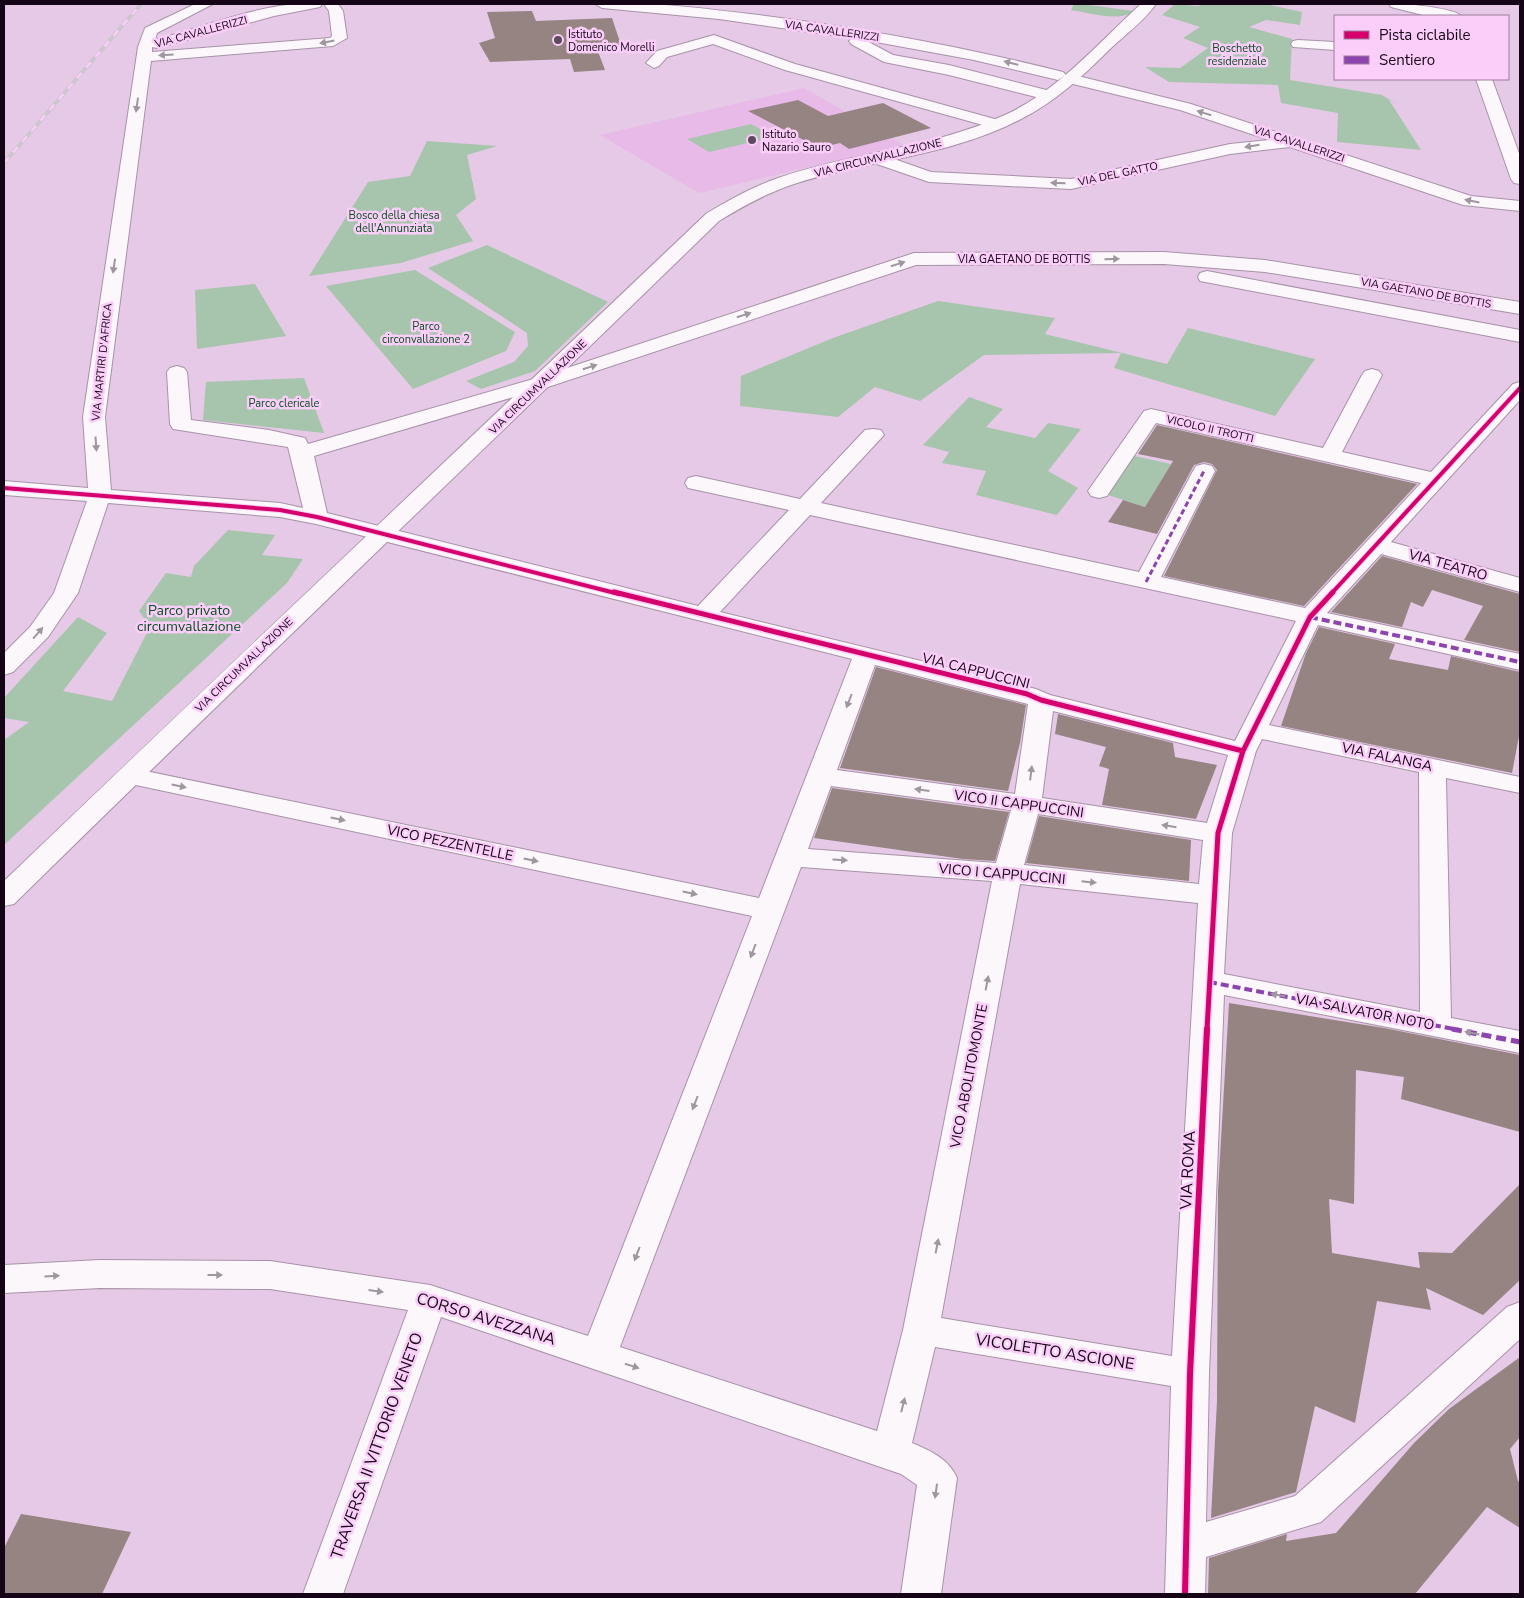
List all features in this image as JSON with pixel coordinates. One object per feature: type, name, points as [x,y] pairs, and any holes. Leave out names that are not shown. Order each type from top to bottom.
[{"type":"street","name":"VIA MARTIRI D'AFRICA","points":[[4,667],[39,632],[66,594],[100,495],[94,417],[145,52],[150,31],[206,4]]},
{"type":"street","name":"VIA CAVALLERIZZI","points":[[145,52],[272,12],[315,4]]},
{"type":"street","points":[[145,52],[333,42],[340,38],[336,11],[331,4]]},
{"type":"street","name":"VIA CAVALLERIZZI","points":[[602,4],[720,15],[872,36],[985,57],[1058,75]]},
{"type":"street","name":"VIA CIRCUMVALLAZIONE","points":[[4,897],[131,776],[252,656],[544,382],[713,217],[751,194],[781,183],[952,139],[996,124],[1028,109],[1086,65],[1149,4]]},
{"type":"street","points":[[1396,4],[1446,15]]},
{"type":"street","points":[[647,9],[672,15],[847,39],[889,59]]},
{"type":"street","points":[[654,63],[662,54],[677,48],[714,39],[731,37],[759,40]]},
{"type":"street","points":[[714,39],[790,67],[996,124]]},
{"type":"street","points":[[1298,44],[1334,46]]},
{"type":"street","points":[[842,50],[949,70],[1048,95]]},
{"type":"street","name":"VIA CAVALLERIZZI","points":[[1078,80],[1185,107],[1460,198],[1488,204],[1520,206]]},
{"type":"street","points":[[1484,80],[1520,178]]},
{"type":"street","name":"VIA DEL GATTO","points":[[877,158],[929,177],[1071,184],[1248,146],[1301,144]]},
{"type":"street","name":"VIA GAETANO DE BOTTIS","points":[[302,453],[544,382],[914,259],[1164,258],[1265,266],[1520,308]]},
{"type":"street","points":[[1179,273],[1234,281],[1520,336]]},
{"type":"street","points":[[176,372],[181,424],[203,430],[282,438],[297,443],[302,453],[317,517]]},
{"type":"street","points":[[1330,456],[1372,375]]},
{"type":"street","name":"VIA ROMA","points":[[1185,1594],[1190,1374],[1213,895],[1218,833],[1248,740],[1310,617],[1520,388]]},
{"type":"street","name":"VICOLO II TROTTI","points":[[1098,491],[1151,415],[1436,480]]},
{"type":"street","points":[[702,615],[874,435]]},
{"type":"street","points":[[1146,582],[1204,471]]},
{"type":"street","points":[[696,483],[1520,662]]},
{"type":"street","name":"VIA CAPPUCCINI","points":[[4,488],[280,510],[317,517],[866,656],[1027,694],[1041,700],[1248,740]]},
{"type":"street","name":"VIA TEATRO","points":[[1376,545],[1520,586]]},
{"type":"street","points":[[599,1355],[791,857],[866,656]]},
{"type":"street","name":"VICO ABOLITOMONTE","points":[[891,1452],[921,1330],[1008,873],[1027,804],[1041,700]]},
{"type":"street","name":"VIA FALANGA","points":[[1248,740],[1432,766],[1520,784]]},
{"type":"street","points":[[1432,766],[1436,1026]]},
{"type":"street","name":"VICO PEZZENTELLE","points":[[131,776],[769,910]]},
{"type":"street","name":"VICO II CAPPUCCINI","points":[[820,776],[1027,804],[1218,833]]},
{"type":"street","name":"VICO I CAPPUCCINI","points":[[791,857],[1008,873],[1213,895]]},
{"type":"street","name":"VIA SALVATOR NOTO","points":[[1209,982],[1520,1042]]},
{"type":"street","name":"CORSO AVEZZANA","points":[[4,1279],[100,1274],[270,1275],[430,1299],[891,1452],[915,1462],[938,1478],[921,1594]]},
{"type":"street","name":"TRAVERSA II VITTORIO VENETO","points":[[323,1594],[430,1299]]},
{"type":"street","points":[[1187,1545],[1307,1510],[1520,1317]]},
{"type":"street","name":"VICOLETTO ASCIONE","points":[[921,1330],[1190,1374]]},
{"type":"shaded area","name":"Istituto Nazario Sauro","points":[[804,88],[904,145],[699,193],[600,135]]},
{"type":"green space","points":[[1074,4],[1134,11],[1120,16],[1103,16],[1071,10]]},
{"type":"green space","name":"Boschetto residenziale","points":[[1175,4],[1198,6],[1204,4],[1265,4],[1302,12],[1300,25],[1266,20],[1249,27],[1292,39],[1290,80],[1382,95],[1398,105],[1389,100],[1421,150],[1337,142],[1338,113],[1281,103],[1278,85],[1169,82],[1145,67],[1180,68],[1208,48],[1183,38],[1200,27],[1162,15]]},
{"type":"green space","points":[[751,124],[774,137],[709,152],[687,139]]},
{"type":"green space","name":"Bosco della chiesa dell'Annunziata","points":[[427,141],[497,146],[467,155],[476,199],[456,215],[473,241],[401,263],[309,276],[368,182],[410,176]]},
{"type":"green space","points":[[487,245],[608,302],[535,371],[481,389],[466,381],[514,362],[528,346],[527,333],[428,268]]},
{"type":"green space","name":"Parco circonvallazione 2","points":[[415,270],[515,332],[506,351],[413,389],[326,286]]},
{"type":"green space","points":[[255,284],[286,336],[197,349],[195,290]]},
{"type":"green space","points":[[938,301],[1055,318],[1045,334],[1167,364],[1188,328],[1315,359],[1275,416],[1114,368],[1121,353],[984,355],[920,401],[875,387],[838,417],[740,406],[741,376],[833,338]]},
{"type":"green space","name":"Parco clericale","points":[[304,378],[324,433],[203,420],[206,382]]},
{"type":"green space","points":[[969,397],[1003,409],[986,427],[1035,438],[1048,423],[1081,429],[1048,471],[1078,488],[1057,515],[976,495],[986,471],[942,463],[949,452],[923,445]]},
{"type":"green space","points":[[1130,455],[1171,464],[1145,507],[1105,494]]},
{"type":"green space","name":"Parco privato circumvallazione","points":[[228,530],[275,535],[262,555],[303,559],[287,583],[4,845],[4,740],[29,722],[4,718],[4,698],[78,617],[107,633],[63,691],[112,701],[150,627],[139,611],[166,573],[191,577],[194,566]]},
{"type":"building","name":"Istituto Domenico Morelli","points":[[532,11],[536,21],[612,18],[622,48],[597,49],[605,70],[574,72],[570,59],[490,62],[479,43],[495,38],[487,12]]},
{"type":"building","points":[[798,100],[828,116],[883,103],[931,128],[849,149],[840,143],[819,148],[748,111]]},
{"type":"building","points":[[1157,425],[1417,484],[1304,606],[1164,576],[1217,470],[1212,464],[1204,462],[1194,465],[1157,534],[1108,522],[1123,500],[1145,507],[1173,461],[1138,454]]},
{"type":"building","points":[[1382,556],[1520,594],[1520,652],[1464,640],[1483,606],[1432,590],[1423,607],[1411,602],[1402,627],[1331,612]]},
{"type":"building","points":[[1319,627],[1395,644],[1389,659],[1448,670],[1451,656],[1520,672],[1520,731],[1512,773],[1281,726],[1306,653]]},
{"type":"building","points":[[876,667],[1026,705],[1020,743],[1008,791],[840,768]]},
{"type":"building","points":[[1058,714],[1173,743],[1175,757],[1217,765],[1196,819],[1102,805],[1109,769],[1099,766],[1106,747],[1055,734]]},
{"type":"building","points":[[832,788],[1009,812],[995,861],[963,859],[814,838]]},
{"type":"building","points":[[1039,816],[1191,840],[1189,881],[1026,863]]},
{"type":"building","points":[[1229,1003],[1384,1028],[1520,1055],[1520,1132],[1401,1099],[1404,1077],[1356,1070],[1354,1204],[1329,1199],[1332,1253],[1420,1268],[1418,1252],[1452,1253],[1520,1184],[1520,1280],[1483,1315],[1426,1288],[1431,1310],[1377,1301],[1355,1423],[1315,1406],[1296,1492],[1211,1518],[1217,1401],[1218,1191]]},
{"type":"building","points":[[1520,1357],[1520,1437],[1510,1449],[1520,1483],[1520,1528],[1487,1507],[1415,1594],[1208,1594],[1209,1558],[1287,1534],[1286,1541],[1336,1533],[1414,1443],[1449,1409]]},
{"type":"building","points":[[21,1514],[131,1532],[102,1594],[4,1594],[4,1548]]},
{"type":"railway","points":[[4,163],[141,4]]},
{"type":"marked path","points":[[1146,582],[1204,471]]},
{"type":"marked path","points":[[1310,617],[1520,662]]},
{"type":"marked path","points":[[1209,982],[1520,1042]]},
{"type":"cycle path","points":[[1185,1594],[1190,1374],[1213,895],[1218,833],[1243,751],[1310,617],[1520,388]]},
{"type":"cycle path","points":[[4,488],[280,510],[317,517],[703,615],[1027,694],[1041,700],[1243,751]]},
{"type":"place","name":"Istituto Domenico Morelli","points":[[558,40]]},
{"type":"place","name":"Istituto Nazario Sauro","points":[[752,140]]}]
